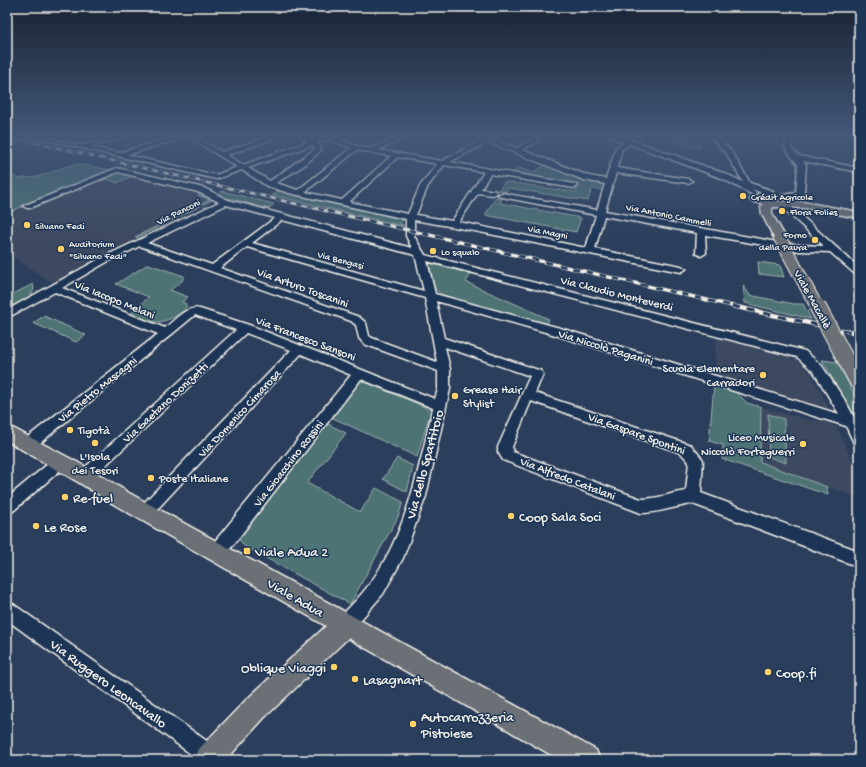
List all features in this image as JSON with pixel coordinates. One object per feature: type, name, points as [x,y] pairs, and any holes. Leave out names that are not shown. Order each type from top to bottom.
[{"type":"main road","points":[[752,192],[802,205],[859,214]]},
{"type":"main road","name":"Viale Macallè","points":[[752,192],[762,210],[767,214],[775,241],[859,384]]},
{"type":"main road","points":[[767,214],[766,207],[780,200]]},
{"type":"main road","name":"Viale Adua","points":[[7,432],[145,512],[586,760]]},
{"type":"main road","name":"Via dello Spartitoio","points":[[210,758],[255,709],[345,625]]},
{"type":"street","points":[[27,206],[113,172]]},
{"type":"street","points":[[125,172],[201,190],[225,202],[418,251]]},
{"type":"street","points":[[191,172],[214,177],[231,172]]},
{"type":"street","name":"Via Magni","points":[[249,172],[270,184],[299,193],[392,214],[454,224],[681,269]]},
{"type":"street","points":[[270,184],[287,172]]},
{"type":"street","points":[[299,193],[326,172]]},
{"type":"street","points":[[344,203],[377,172]]},
{"type":"street","points":[[410,217],[424,186],[435,172]]},
{"type":"street","points":[[454,224],[488,172]]},
{"type":"street","points":[[499,172],[574,186]]},
{"type":"street","points":[[571,172],[587,178],[610,182]]},
{"type":"street","points":[[590,251],[613,172]]},
{"type":"street","points":[[625,172],[688,181]]},
{"type":"street","points":[[710,172],[745,187],[752,192],[780,200],[798,196],[800,193],[802,172]]},
{"type":"street","points":[[740,172],[752,192]]},
{"type":"street","points":[[476,190],[494,193]]},
{"type":"street","name":"Via Antonio Cammelli","points":[[502,195],[701,231],[775,241],[799,248],[833,249]]},
{"type":"street","points":[[780,200],[859,273]]},
{"type":"street","name":"Via Panconi","points":[[7,315],[104,260],[225,202]]},
{"type":"street","points":[[213,269],[282,216]]},
{"type":"street","name":"Via dello Spartitoio","points":[[345,625],[377,588],[397,552],[419,493],[444,389],[444,369],[440,341],[430,295],[418,251],[410,236],[410,217]]},
{"type":"street","points":[[701,231],[701,253]]},
{"type":"street","name":"Via Arturo Toscanini","points":[[139,243],[357,320],[362,325],[364,338],[368,341],[444,369]]},
{"type":"street","name":"Via Bengasi","points":[[246,244],[430,295]]},
{"type":"street","name":"Via Claudio Monteverdi","points":[[418,251],[793,351],[806,356],[825,380],[850,422]]},
{"type":"street","name":"Via Iacopo Melani","points":[[54,288],[166,333]]},
{"type":"street","name":"Via Niccolò Paganini","points":[[430,295],[850,422]]},
{"type":"street","name":"Via Francesco Sansoni","points":[[166,333],[191,313],[196,311],[299,349],[440,406]]},
{"type":"street","name":"Via Gaetano Donizetti","points":[[85,476],[245,328]]},
{"type":"street","name":"Via Pietro Mascagni","points":[[28,444],[166,333]]},
{"type":"street","points":[[440,341],[537,374],[528,395]]},
{"type":"street","name":"Via Domenico Cimarosa","points":[[145,512],[299,349]]},
{"type":"street","name":"Via Gioacchino Rossini","points":[[217,552],[359,373]]},
{"type":"street","name":"Via Gaspare Spontini","points":[[528,395],[686,449],[696,460],[693,497]]},
{"type":"street","name":"Via Alfredo Catalani","points":[[528,395],[505,447],[505,452],[508,456],[642,506],[653,506],[675,499],[693,497]]},
{"type":"street","points":[[850,422],[859,439]]},
{"type":"street","points":[[7,507],[60,462]]},
{"type":"street","points":[[693,497],[859,559]]},
{"type":"street","name":"Via Ruggero Leoncavallo","points":[[7,610],[210,758]]},
{"type":"shaded area","points":[[119,172],[190,190],[192,189],[214,199],[130,242],[54,284],[7,253],[7,213]]},
{"type":"shaded area","name":"Scuola Elementare Carradori","points":[[716,336],[780,353],[798,361],[810,372],[829,408],[827,409],[715,377]]},
{"type":"shaded area","name":"Liceo Musicale Niccolò Forteguerri","points":[[761,407],[809,420],[831,422],[833,426],[836,426],[859,474],[859,498],[760,462]]},
{"type":"green space","points":[[51,172],[107,172],[7,213],[7,173],[19,179]]},
{"type":"green space","points":[[117,172],[134,175],[117,183],[108,179],[101,181],[112,176],[110,175],[99,179]]},
{"type":"green space","points":[[566,172],[604,186],[603,190],[592,189],[588,201],[508,188],[506,192],[498,190],[505,182],[576,192],[578,185],[512,173]]},
{"type":"green space","points":[[280,190],[402,219],[403,221],[400,221],[400,224],[403,224],[403,226],[272,195]]},
{"type":"green space","points":[[222,191],[274,204],[268,209],[230,198],[228,199],[219,195]]},
{"type":"green space","points":[[201,193],[214,199],[137,238],[135,237],[209,200],[198,195]]},
{"type":"green space","points":[[496,197],[502,198],[500,203],[581,218],[576,232],[485,215]]},
{"type":"green space","points":[[758,262],[780,265],[784,277],[759,274]]},
{"type":"green space","points":[[429,263],[471,274],[466,282],[549,319],[546,325],[442,295],[435,289]]},
{"type":"green space","points":[[148,264],[184,276],[182,281],[170,290],[188,297],[182,302],[186,304],[186,308],[184,311],[168,320],[151,322],[129,315],[149,297],[116,284]]},
{"type":"green space","points":[[33,284],[34,290],[29,297],[9,308],[7,307],[7,297]]},
{"type":"green space","points":[[743,285],[749,294],[754,296],[794,304],[803,304],[811,319],[745,303]]},
{"type":"green space","points":[[44,316],[86,335],[76,342],[33,323]]},
{"type":"green space","points":[[822,360],[837,362],[859,403],[859,425]]},
{"type":"green space","points":[[360,380],[423,406],[429,410],[430,414],[417,457],[331,417]]},
{"type":"green space","points":[[714,385],[737,393],[747,403],[761,407],[760,462],[827,487],[828,495],[722,459],[723,445],[709,441]]},
{"type":"green space","points":[[768,414],[784,419],[786,463],[769,457]]},
{"type":"green space","points":[[326,423],[346,433],[307,483],[360,512],[376,488],[403,502],[398,517],[350,604],[244,546],[239,539],[242,531]]},
{"type":"green space","points":[[397,458],[413,466],[407,492],[383,479]]},
{"type":"railway","points":[[160,172],[331,212]]},
{"type":"railway","points":[[327,211],[737,307]]},
{"type":"railway","points":[[732,306],[818,325]]},
{"type":"railway","points":[[842,330],[859,333]]},
{"type":"place","name":"Crédit Agricole","points":[[743,196]]},
{"type":"place","name":"Flora Folies","points":[[782,211]]},
{"type":"place","name":"Silvano Fedi","points":[[27,225]]},
{"type":"place","name":"Forno della Paura","points":[[815,240]]},
{"type":"place","name":"Auditorium \"Silvano Fedi\"","points":[[61,249]]},
{"type":"place","name":"Lo squalo","points":[[433,251]]},
{"type":"place","name":"Scuola Elementare Carradori","points":[[763,375]]},
{"type":"place","name":"Grease Hair Stylist","points":[[455,396]]},
{"type":"place","name":"Tigotà","points":[[70,430]]},
{"type":"place","name":"L'Isola dei Tesori","points":[[95,443]]},
{"type":"place","name":"Liceo Musicale Niccolò Forteguerri","points":[[803,444]]},
{"type":"place","name":"Poste Italiane","points":[[151,478]]},
{"type":"place","name":"Re-fuel","points":[[65,497]]},
{"type":"place","name":"Coop Sala Soci","points":[[511,516]]},
{"type":"place","name":"Le Rose","points":[[36,526]]},
{"type":"place","name":"Viale Adua 2","points":[[247,551]]},
{"type":"place","name":"Oblique Viaggi","points":[[334,667]]},
{"type":"place","name":"Coop.fi","points":[[768,672]]},
{"type":"place","name":"Lasagnart","points":[[355,679]]},
{"type":"place","name":"Autocarrozzeria Pistoiese","points":[[413,724]]}]
